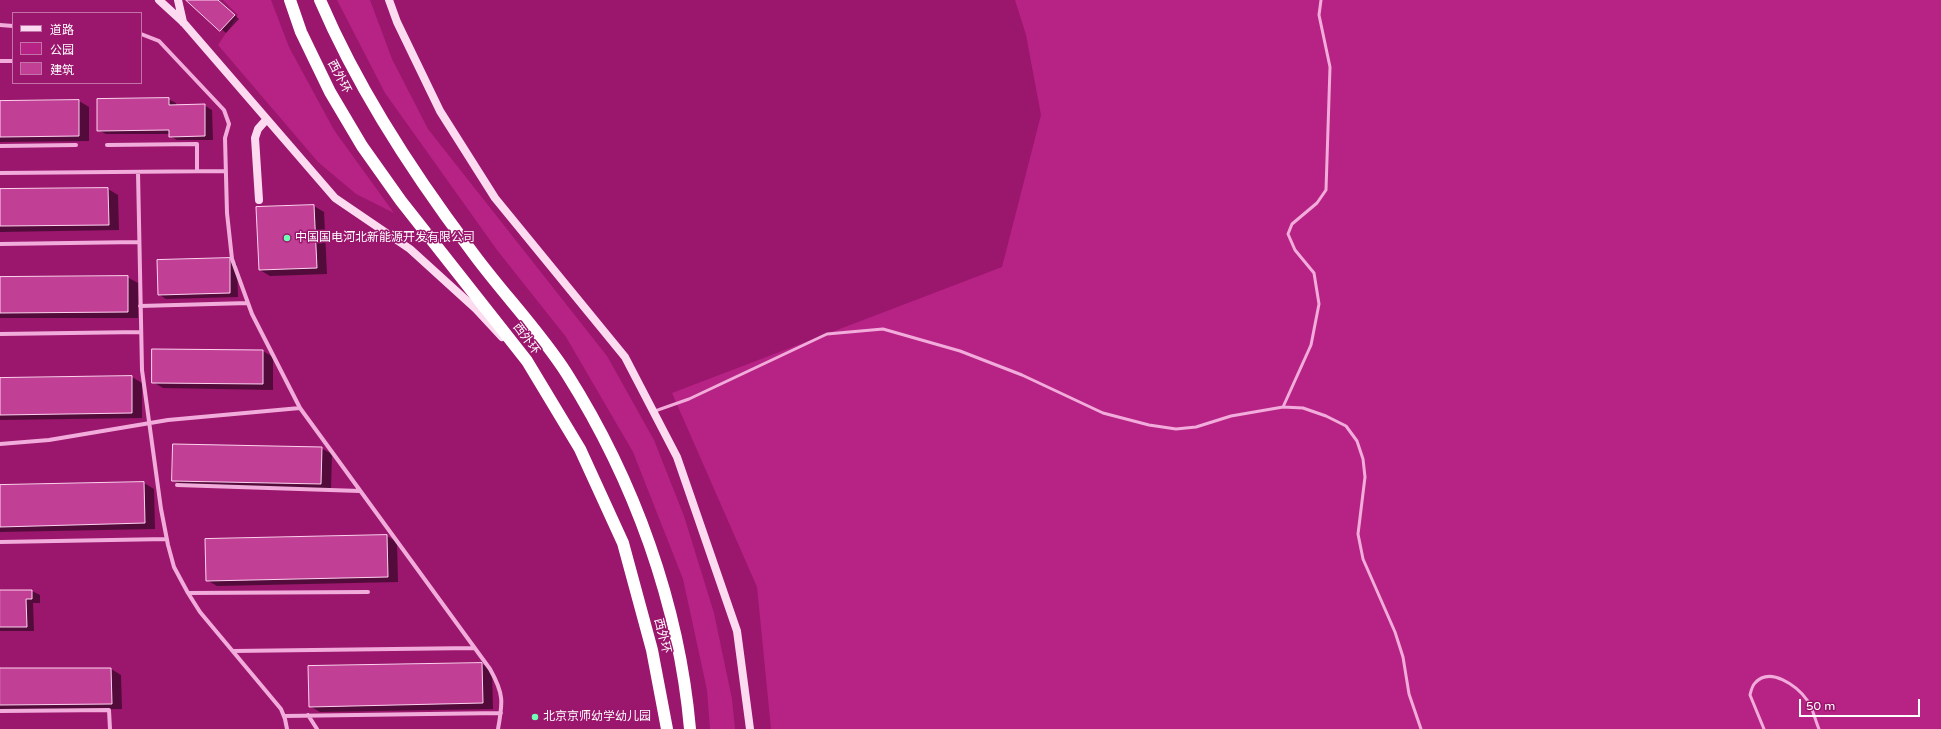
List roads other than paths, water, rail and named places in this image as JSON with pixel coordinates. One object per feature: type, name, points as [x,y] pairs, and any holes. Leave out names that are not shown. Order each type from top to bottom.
[{"type":"highway","name":"西外环","points":[[290,0],[301,32],[330,92],[362,146],[401,201],[517,349],[534,373],[580,450],[623,543],[652,650],[667,729]]},
{"type":"highway","name":"西外环","points":[[320,0],[338,42],[388,129],[426,188],[471,251],[517,306],[566,372],[601,431],[636,507],[668,606],[686,687],[690,729]]},
{"type":"main road","points":[[159,0],[183,22],[266,120],[335,198],[410,249],[476,308],[534,373]]},
{"type":"main road","points":[[178,0],[183,22]]},
{"type":"main road","points":[[389,0],[397,22],[440,110],[491,191],[625,358],[677,457],[736,631],[750,729]]},
{"type":"main road","points":[[259,200],[256,138],[258,129],[266,120]]},
{"type":"street","points":[[0,26],[12,26]]},
{"type":"street","points":[[142,34],[159,41],[224,110],[229,124],[225,138],[227,213],[232,259],[248,303],[300,408],[490,669],[498,683],[502,703],[498,729]]},
{"type":"street","points":[[0,61],[12,60]]},
{"type":"street","points":[[107,146],[197,144],[197,171]]},
{"type":"street","points":[[0,146],[76,145]]},
{"type":"street","points":[[0,173],[226,171]]},
{"type":"street","points":[[138,172],[142,370],[161,509],[174,567],[200,612],[281,709],[287,729]]},
{"type":"street","points":[[0,244],[139,242]]},
{"type":"street","points":[[140,306],[248,303]]},
{"type":"street","points":[[0,334],[141,332]]},
{"type":"street","points":[[0,444],[49,440],[168,420],[300,408]]},
{"type":"street","points":[[177,485],[360,491]]},
{"type":"street","points":[[0,542],[167,539]]},
{"type":"street","points":[[188,593],[368,592]]},
{"type":"street","points":[[233,651],[474,648]]},
{"type":"street","points":[[0,711],[109,710],[110,729]]},
{"type":"street","points":[[284,716],[501,713]]},
{"type":"street","points":[[308,715],[317,729]]},
{"type":"lane","points":[[1283,407],[1311,346],[1319,304],[1314,273],[1295,250],[1288,234],[1292,224],[1316,203],[1326,190],[1330,67],[1319,15],[1321,0]]},
{"type":"lane","points":[[654,412],[689,399],[827,334],[883,329],[960,350],[1022,375],[1103,412],[1149,425],[1176,429],[1196,427],[1231,416],[1283,407],[1303,408],[1326,416],[1346,426],[1357,441],[1363,459],[1365,477],[1358,534],[1363,559],[1395,632],[1403,658],[1409,694],[1421,729]]},
{"type":"lane","points":[[1764,729],[1750,695],[1754,684],[1763,678],[1778,678],[1792,685],[1807,701],[1819,729]]},
{"type":"place","name":"中国国电河北新能源开发有限公司","points":[[287,238]]},
{"type":"place","name":"北京京师幼学幼儿园","points":[[535,717]]}]
